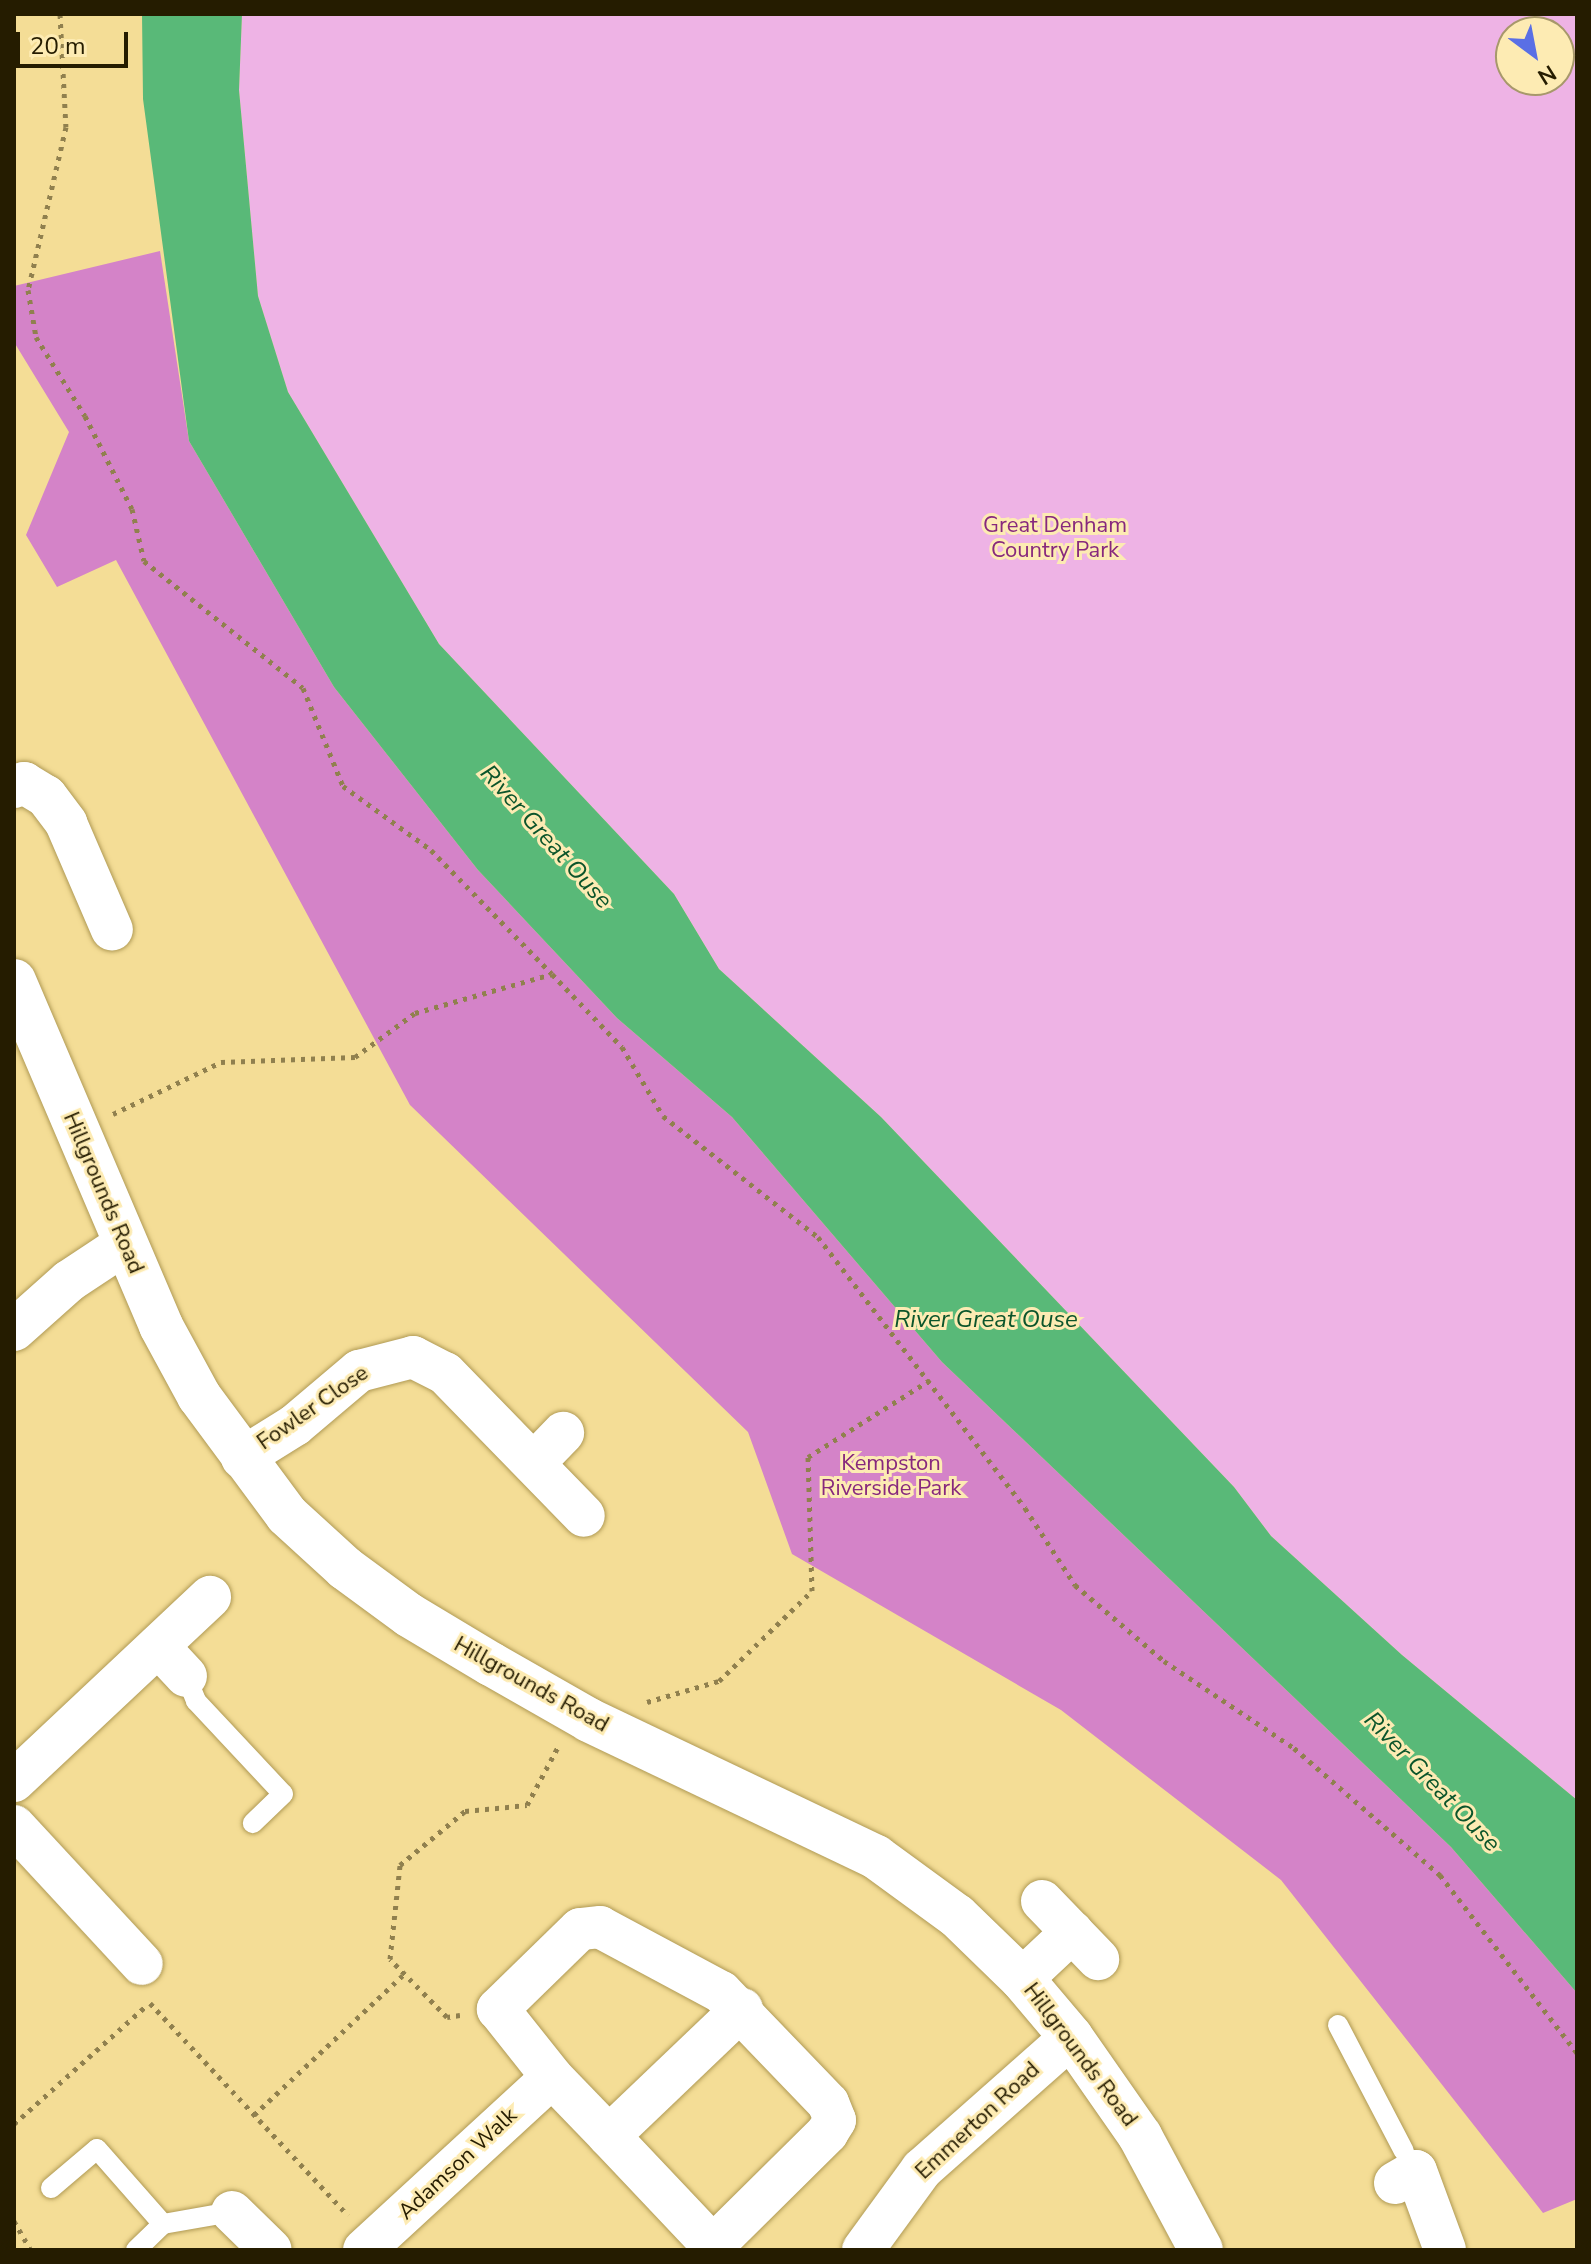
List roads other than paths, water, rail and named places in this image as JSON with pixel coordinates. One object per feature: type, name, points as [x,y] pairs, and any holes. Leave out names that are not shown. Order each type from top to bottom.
[{"type":"street","points":[[14,787],[24,783],[46,796],[66,823],[75,894],[112,930]]},
{"type":"street","name":"Hillgrounds Road","points":[[14,981],[75,1132],[199,1396],[287,1515],[345,1568],[409,1615],[589,1720],[876,1857],[957,1916],[1022,1979],[1071,2037],[1140,2136],[1201,2250]]},
{"type":"street","points":[[14,1330],[69,1281],[125,1244]]},
{"type":"street","name":"Fowler Close","points":[[242,1458],[295,1425],[359,1371],[413,1357],[445,1373],[584,1516]]},
{"type":"street","points":[[534,1463],[563,1433]]},
{"type":"street","points":[[14,1781],[210,1597]]},
{"type":"street","points":[[158,1646],[186,1676]]},
{"type":"street","points":[[14,1826],[145,1984]]},
{"type":"street","points":[[1022,1979],[1085,1946],[1042,1901]]},
{"type":"street","points":[[600,1927],[721,1992],[742,2009],[828,2103],[835,2120],[827,2133],[715,2248],[552,2077],[498,2009],[580,1929],[600,1927]]},
{"type":"street","points":[[609,2136],[742,2009]]},
{"type":"street","name":"Emmerton Road","points":[[863,2250],[922,2169],[1071,2037]]},
{"type":"street","name":"Adamson Walk","points":[[368,2246],[552,2077]]},
{"type":"street","points":[[1405,2168],[1445,2250]]},
{"type":"street","points":[[232,2212],[271,2250]]},
{"type":"lane","points":[[186,1676],[196,1701],[283,1794],[253,1823]]},
{"type":"lane","points":[[1338,2025],[1405,2168]]},
{"type":"lane","points":[[51,2188],[97,2149],[163,2224]]},
{"type":"lane","points":[[136,2250],[163,2224],[232,2212]]},
{"type":"water","name":"River Great Ouse","points":[[142,14],[242,14],[239,90],[258,296],[288,392],[439,644],[674,894],[719,969],[881,1117],[1234,1487],[1271,1536],[1402,1655],[1577,1800],[1577,1993],[1451,1847],[942,1362],[732,1117],[617,1018],[478,870],[334,687],[189,441],[143,99]]},
{"type":"park label","name":"Great Denham Country Park","points":[[1055,538]]},
{"type":"park label","name":"Kempston Riverside Park","points":[[891,1476]]}]
